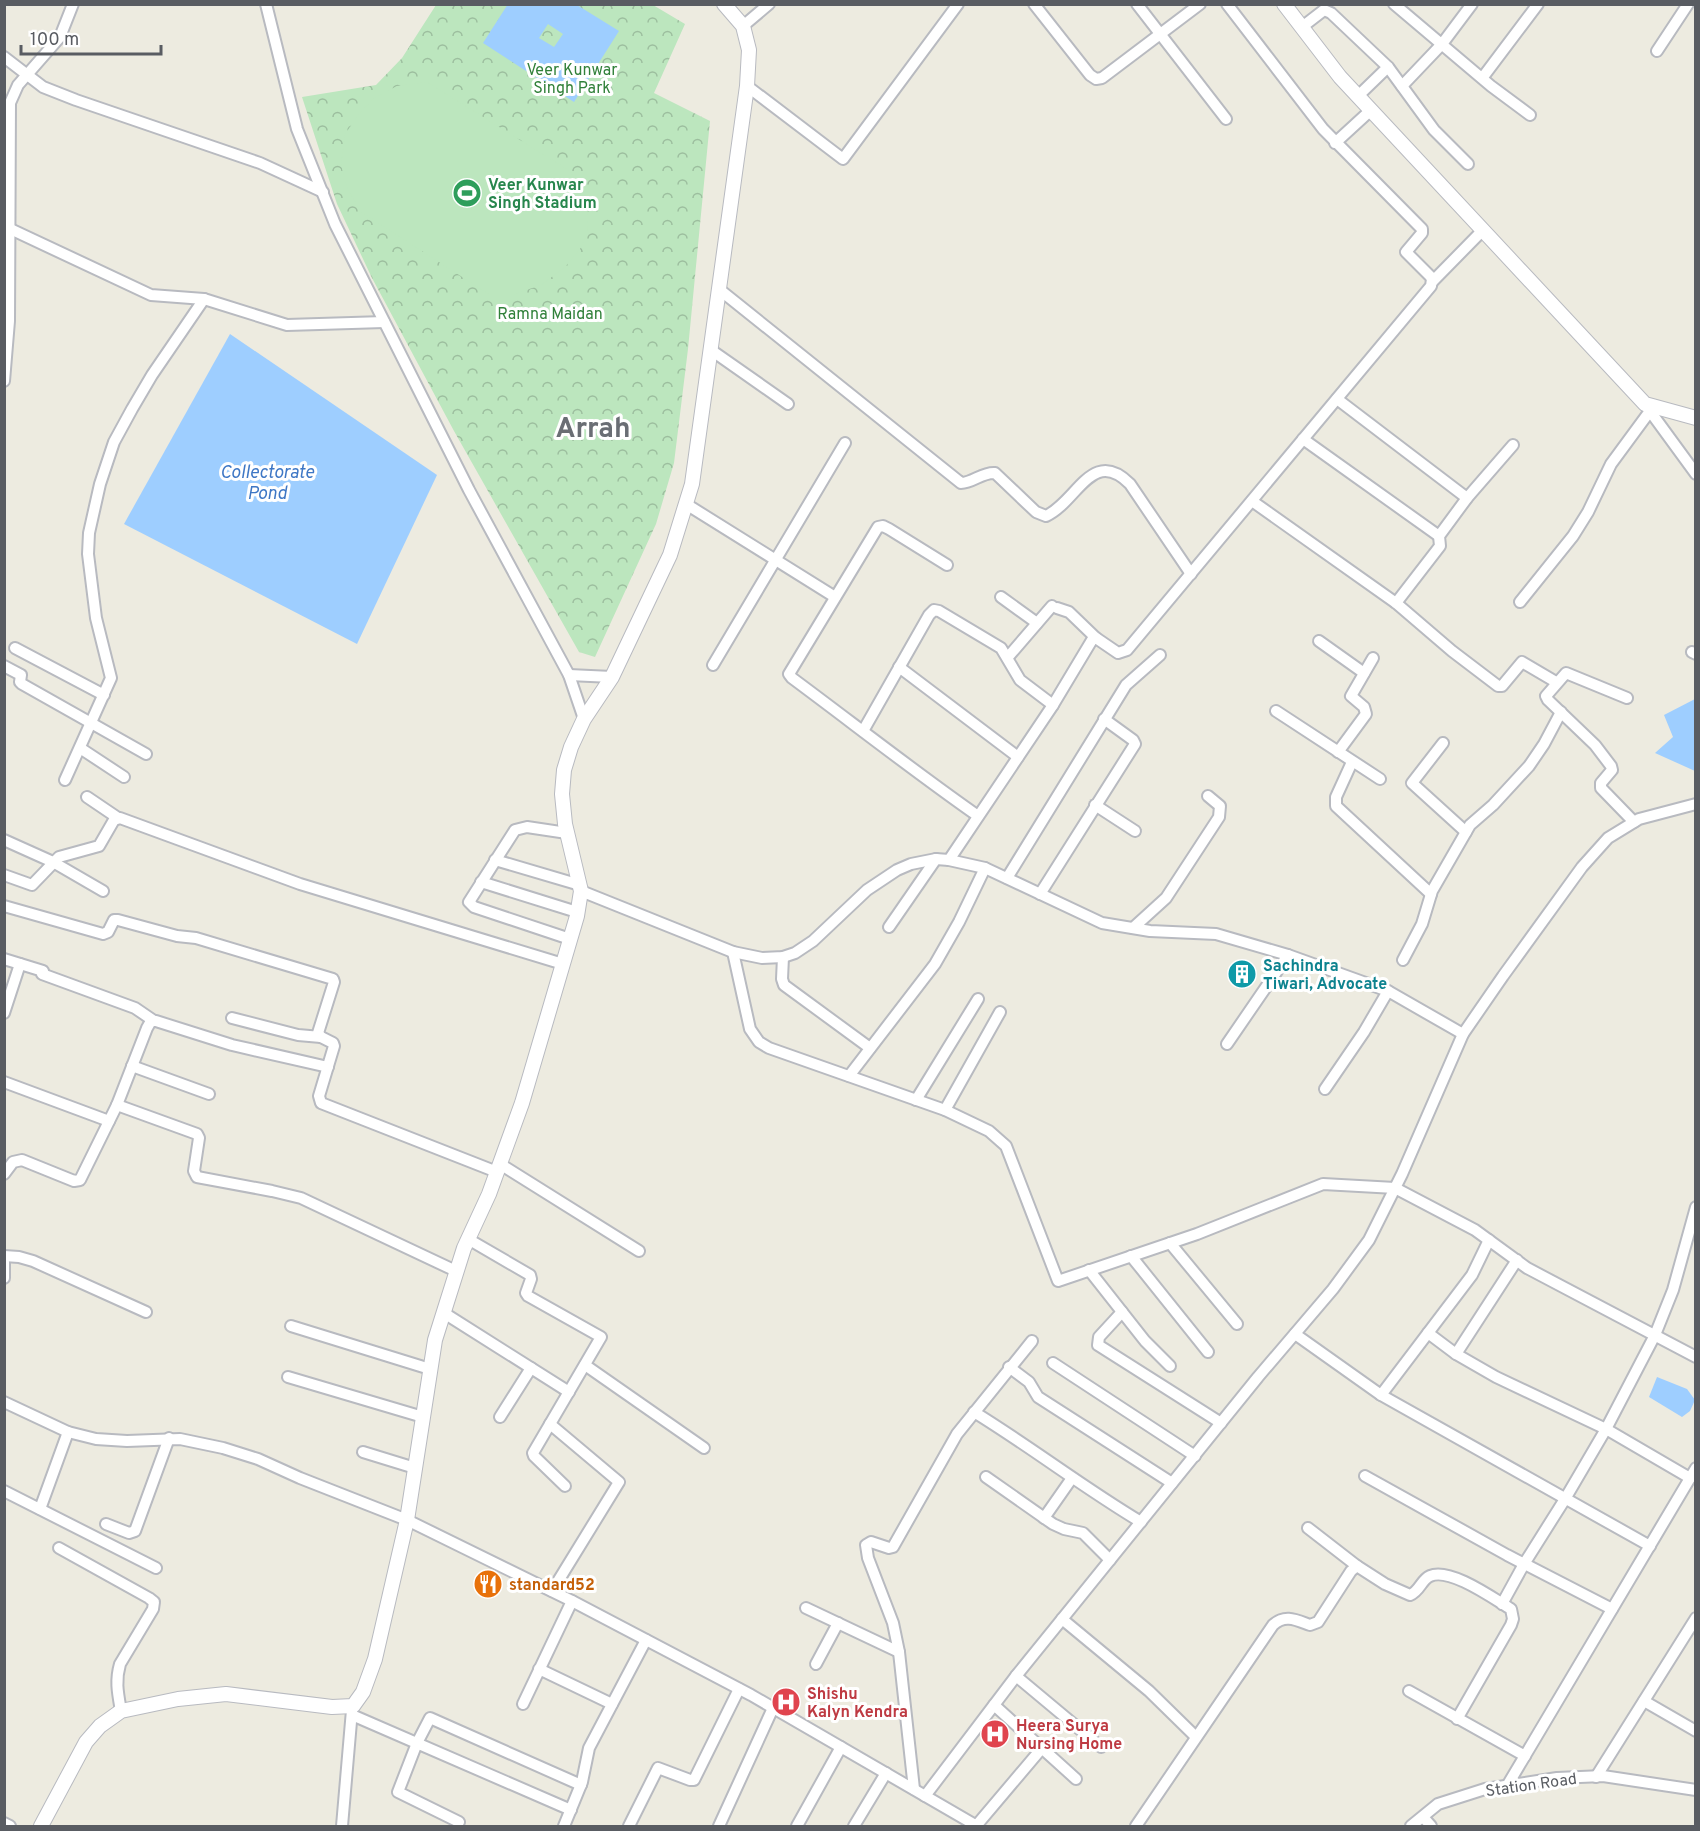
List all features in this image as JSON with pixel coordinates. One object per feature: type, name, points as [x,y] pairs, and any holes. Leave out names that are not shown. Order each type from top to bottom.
[{"type":"street","points":[[4,381],[9,321],[7,228],[10,103],[18,85],[60,37],[73,4]]},
{"type":"street","points":[[266,4],[297,129],[335,224],[469,490],[569,675],[584,719]]},
{"type":"street","points":[[342,1827],[352,1710],[363,1692],[375,1659],[407,1520],[435,1340],[456,1271],[522,1103],[577,912],[580,888],[567,833],[562,794],[564,770],[571,747],[584,719],[612,677],[670,555],[692,484],[747,86],[749,50],[743,26],[724,4]]},
{"type":"street","points":[[743,26],[769,4]]},
{"type":"street","points":[[747,86],[843,159],[958,4]]},
{"type":"street","points":[[1034,4],[1094,79],[1102,78],[1200,4]]},
{"type":"street","points":[[1137,4],[1226,119]]},
{"type":"street","points":[[1227,4],[1302,103],[1335,142],[1422,229],[1421,235],[1406,252],[1430,276],[1432,282]]},
{"type":"street","points":[[1284,4],[1340,77],[1648,408],[1695,474]]},
{"type":"street","points":[[1394,4],[1530,115]]},
{"type":"street","points":[[1402,86],[1442,44],[1472,4]]},
{"type":"street","points":[[1483,77],[1538,4]]},
{"type":"street","points":[[1657,51],[1688,4]]},
{"type":"street","points":[[1302,27],[1330,7],[1388,66],[1434,130],[1468,164]]},
{"type":"street","points":[[4,57],[43,87],[260,163],[322,192]]},
{"type":"street","points":[[1358,96],[1388,66]]},
{"type":"street","points":[[1335,142],[1371,110]]},
{"type":"street","points":[[7,228],[151,296],[204,299],[287,325],[384,322]]},
{"type":"street","points":[[1008,657],[1037,623],[1055,607],[1069,612],[1096,638],[1118,653],[1124,653],[1429,290],[1432,282],[1483,230]]},
{"type":"street","points":[[720,290],[959,482],[966,483],[986,473],[995,473],[1036,512],[1046,516],[1095,473],[1106,470],[1117,473],[1130,484],[1191,574]]},
{"type":"street","points":[[65,780],[110,683],[111,673],[96,618],[91,577],[89,533],[92,512],[114,442],[152,375],[204,299]]},
{"type":"street","points":[[711,350],[788,404]]},
{"type":"street","points":[[1337,399],[1467,498]]},
{"type":"street","points":[[1648,408],[1695,418]]},
{"type":"street","points":[[1520,602],[1573,536],[1588,512],[1611,464],[1648,408]]},
{"type":"street","points":[[1303,438],[1438,536],[1440,546],[1396,603]]},
{"type":"street","points":[[713,665],[845,443]]},
{"type":"street","points":[[1438,536],[1513,445]]},
{"type":"street","points":[[1252,501],[1396,603],[1452,651],[1498,686],[1502,686],[1522,662],[1556,682]]},
{"type":"street","points":[[686,504],[835,597]]},
{"type":"street","points":[[947,565],[889,529],[880,526],[789,674],[920,775],[978,816]]},
{"type":"street","points":[[1000,597],[1037,623]]},
{"type":"street","points":[[863,730],[934,610],[998,646],[1008,657],[1020,680],[1053,705]]},
{"type":"street","points":[[949,860],[1053,705],[1088,645],[1096,638]]},
{"type":"street","points":[[1320,641],[1364,673]]},
{"type":"street","points":[[15,648],[104,695]]},
{"type":"street","points":[[1007,878],[1131,678],[1160,655]]},
{"type":"street","points":[[1338,752],[1366,714],[1364,707],[1351,696],[1373,658]]},
{"type":"street","points":[[4,666],[21,675],[22,684],[146,754]]},
{"type":"street","points":[[899,667],[1018,757]]},
{"type":"street","points":[[1627,698],[1568,673],[1564,674],[1548,691],[1546,698],[1595,745],[1611,766],[1611,771],[1601,783],[1601,788],[1634,822]]},
{"type":"street","points":[[569,675],[612,677]]},
{"type":"street","points":[[1276,711],[1380,779]]},
{"type":"street","points":[[1403,960],[1422,924],[1431,894],[1472,822],[1490,808],[1529,766],[1561,712]]},
{"type":"street","points":[[1040,894],[1135,744],[1133,740],[1104,719]]},
{"type":"street","points":[[1443,743],[1412,783],[1466,832]]},
{"type":"street","points":[[80,748],[124,777]]},
{"type":"street","points":[[1352,762],[1336,797],[1336,806],[1431,894]]},
{"type":"street","points":[[1133,928],[1166,898],[1219,817],[1220,806],[1208,796]]},
{"type":"street","points":[[87,797],[118,818],[300,884],[563,964]]},
{"type":"street","points":[[925,1796],[1016,1676],[1333,1289],[1369,1240],[1395,1188],[1463,1034],[1582,867],[1608,838],[1639,819],[1695,804]]},
{"type":"street","points":[[1095,805],[1135,831]]},
{"type":"street","points":[[4,874],[31,886],[53,862],[64,855],[99,846],[114,820],[118,818]]},
{"type":"street","points":[[567,833],[527,827],[518,828],[511,834],[469,900],[471,906],[570,939]]},
{"type":"street","points":[[4,840],[53,862],[103,891]]},
{"type":"street","points":[[495,860],[580,888],[733,952],[762,958],[783,957],[795,953],[813,941],[867,890],[897,870],[911,864],[936,859],[949,860],[985,868],[1102,923],[1150,931],[1216,934],[1288,955],[1388,991],[1463,1034]]},
{"type":"street","points":[[889,927],[936,859]]},
{"type":"street","points":[[849,1076],[935,964],[959,922],[985,868]]},
{"type":"street","points":[[481,882],[577,912]]},
{"type":"street","points":[[4,906],[103,934],[108,932],[113,921],[117,920],[177,936],[196,938],[331,979],[334,982],[318,1030],[321,1037]]},
{"type":"street","points":[[733,952],[750,1029],[759,1042],[769,1048],[945,1110],[989,1131],[1006,1146],[1058,1281],[1170,1243],[1323,1184],[1395,1188],[1475,1230],[1527,1268],[1695,1358]]},
{"type":"street","points":[[1227,1044],[1288,955]]},
{"type":"street","points":[[783,957],[784,985],[870,1048]]},
{"type":"street","points":[[4,959],[135,1008],[154,1021],[232,1044],[328,1067]]},
{"type":"street","points":[[4,1013],[20,964]]},
{"type":"street","points":[[1325,1089],[1364,1032],[1388,991]]},
{"type":"street","points":[[916,1100],[978,999]]},
{"type":"street","points":[[945,1110],[1000,1012]]},
{"type":"street","points":[[232,1018],[298,1035],[321,1037],[334,1044],[320,1096],[321,1103],[498,1168],[639,1251]]},
{"type":"street","points":[[4,1174],[13,1162],[22,1160],[78,1182],[82,1178],[117,1105],[148,1024],[154,1021]]},
{"type":"street","points":[[132,1066],[210,1094]]},
{"type":"street","points":[[4,1082],[109,1121]]},
{"type":"street","points":[[117,1105],[197,1134],[199,1138],[194,1171],[196,1177],[281,1192],[301,1198],[456,1271]]},
{"type":"street","points":[[1502,1604],[1524,1563],[1606,1429],[1655,1335],[1673,1290],[1695,1207]]},
{"type":"street","points":[[468,1239],[530,1275],[531,1279],[526,1293],[528,1296],[601,1335],[601,1339],[533,1455],[566,1486]]},
{"type":"street","points":[[1381,1395],[1472,1275],[1489,1240]]},
{"type":"street","points":[[1170,1243],[1237,1324]]},
{"type":"street","points":[[4,1256],[33,1260],[146,1312]]},
{"type":"street","points":[[1131,1256],[1208,1352]]},
{"type":"street","points":[[1456,1353],[1517,1260]]},
{"type":"street","points":[[4,1262],[4,1278]]},
{"type":"street","points":[[1089,1270],[1145,1341],[1170,1366]]},
{"type":"street","points":[[444,1312],[569,1392]]},
{"type":"street","points":[[1122,1312],[1099,1337],[1098,1345],[1221,1423]]},
{"type":"street","points":[[291,1326],[430,1369]]},
{"type":"street","points":[[1428,1333],[1496,1377],[1693,1473],[1507,1786]]},
{"type":"street","points":[[1295,1334],[1381,1395],[1650,1546]]},
{"type":"street","points":[[914,1789],[899,1652],[892,1623],[868,1558],[866,1545],[871,1542],[889,1548],[893,1547],[944,1455],[974,1412],[1032,1341]]},
{"type":"street","points":[[1053,1363],[1195,1456]]},
{"type":"street","points":[[585,1365],[704,1448]]},
{"type":"street","points":[[500,1417],[531,1368]]},
{"type":"street","points":[[1009,1368],[1029,1382],[1038,1397],[1172,1483]]},
{"type":"street","points":[[288,1377],[423,1417]]},
{"type":"street","points":[[4,1402],[68,1432],[96,1439],[127,1441],[169,1438],[223,1448],[258,1459],[407,1520],[572,1601],[739,1689],[976,1826],[1042,1748]]},
{"type":"street","points":[[974,1412],[1141,1522]]},
{"type":"street","points":[[550,1425],[620,1482],[552,1591]]},
{"type":"street","points":[[40,1509],[68,1432]]},
{"type":"street","points":[[106,1524],[129,1533],[135,1531],[169,1438]]},
{"type":"street","points":[[363,1452],[415,1468]]},
{"type":"street","points":[[1365,1476],[1612,1610]]},
{"type":"street","points":[[986,1477],[1060,1528],[1083,1533],[1110,1560]]},
{"type":"street","points":[[1044,1518],[1072,1478]]},
{"type":"street","points":[[4,1491],[156,1568]]},
{"type":"street","points":[[1308,1528],[1357,1566],[1405,1594],[1414,1594],[1429,1576],[1444,1574],[1459,1579],[1511,1609],[1513,1619],[1457,1719]]},
{"type":"street","points":[[59,1548],[154,1602],[153,1609],[120,1664],[116,1684],[121,1712]]},
{"type":"street","points":[[1136,1827],[1273,1625],[1279,1619],[1288,1618],[1310,1625],[1318,1622],[1333,1597],[1357,1566]]},
{"type":"street","points":[[523,1704],[572,1601]]},
{"type":"street","points":[[806,1608],[899,1652]]},
{"type":"street","points":[[1596,1776],[1695,1618]]},
{"type":"street","points":[[1062,1619],[1149,1691],[1196,1737]]},
{"type":"street","points":[[816,1664],[838,1623]]},
{"type":"street","points":[[564,1827],[581,1785],[589,1748],[646,1640]]},
{"type":"street","points":[[539,1669],[612,1704]]},
{"type":"street","points":[[1016,1676],[1101,1747]]},
{"type":"street","points":[[629,1827],[658,1768],[690,1780],[696,1778],[739,1689]]},
{"type":"street","points":[[1409,1691],[1525,1756]]},
{"type":"street","points":[[41,1827],[86,1742],[99,1726],[121,1712],[178,1699],[225,1694],[352,1710],[417,1743],[571,1810]]},
{"type":"street","points":[[1644,1701],[1695,1730]]},
{"type":"street","points":[[994,1705],[1076,1779]]},
{"type":"street","points":[[719,1827],[773,1708]]},
{"type":"street","points":[[459,1822],[398,1792],[427,1721],[432,1718],[581,1785]]},
{"type":"street","points":[[797,1827],[841,1747]]},
{"type":"street","points":[[854,1827],[886,1773]]},
{"type":"street","name":"Station Road","points":[[1411,1827],[1438,1804],[1485,1790],[1557,1778],[1596,1776],[1695,1790]]},
{"type":"street","points":[[1423,1817],[1431,1827]]},
{"type":"street","points":[[4,1823],[10,1827]]},
{"type":"green space","name":"Ramna Maidan","points":[[436,5],[653,5],[685,24],[654,93],[710,121],[688,349],[674,463],[656,524],[595,657],[579,652],[454,431],[372,278],[337,204],[302,97],[376,85],[402,58]]},
{"type":"green space","name":"Veer Kunwar Singh Stadium","points":[[427,82],[570,171],[587,199],[588,232],[580,249],[565,267],[541,285],[512,295],[490,295],[360,211],[347,187],[341,165],[345,134],[374,98],[397,86]]},
{"type":"water","points":[[508,4],[577,5],[619,31],[574,102],[483,43]],"holes":[[[548,24],[563,34],[554,47],[539,38]]]},
{"type":"water","name":"Collectorate Pond","points":[[230,334],[437,475],[357,644],[124,524]]},
{"type":"water","points":[[1695,699],[1695,771],[1655,753],[1673,737],[1664,715]]},
{"type":"water","points":[[1657,1377],[1687,1389],[1695,1400],[1690,1411],[1682,1417],[1649,1397]]},
{"type":"place","name":"Veer Kunwar Singh Stadium","points":[[467,193]]},
{"type":"place","name":"Sachindra Tiwari, Advocate","points":[[1242,974]]},
{"type":"place","name":"standard52","points":[[488,1584]]},
{"type":"place","name":"Shishu Kalyn Kendra","points":[[786,1702]]},
{"type":"place","name":"Heera Surya Nursing Home","points":[[995,1734]]},
{"type":"district","name":"Arrah","points":[[593,427]]},
{"type":"park label","name":"Veer Kunwar Singh Park","points":[[572,78]]}]
